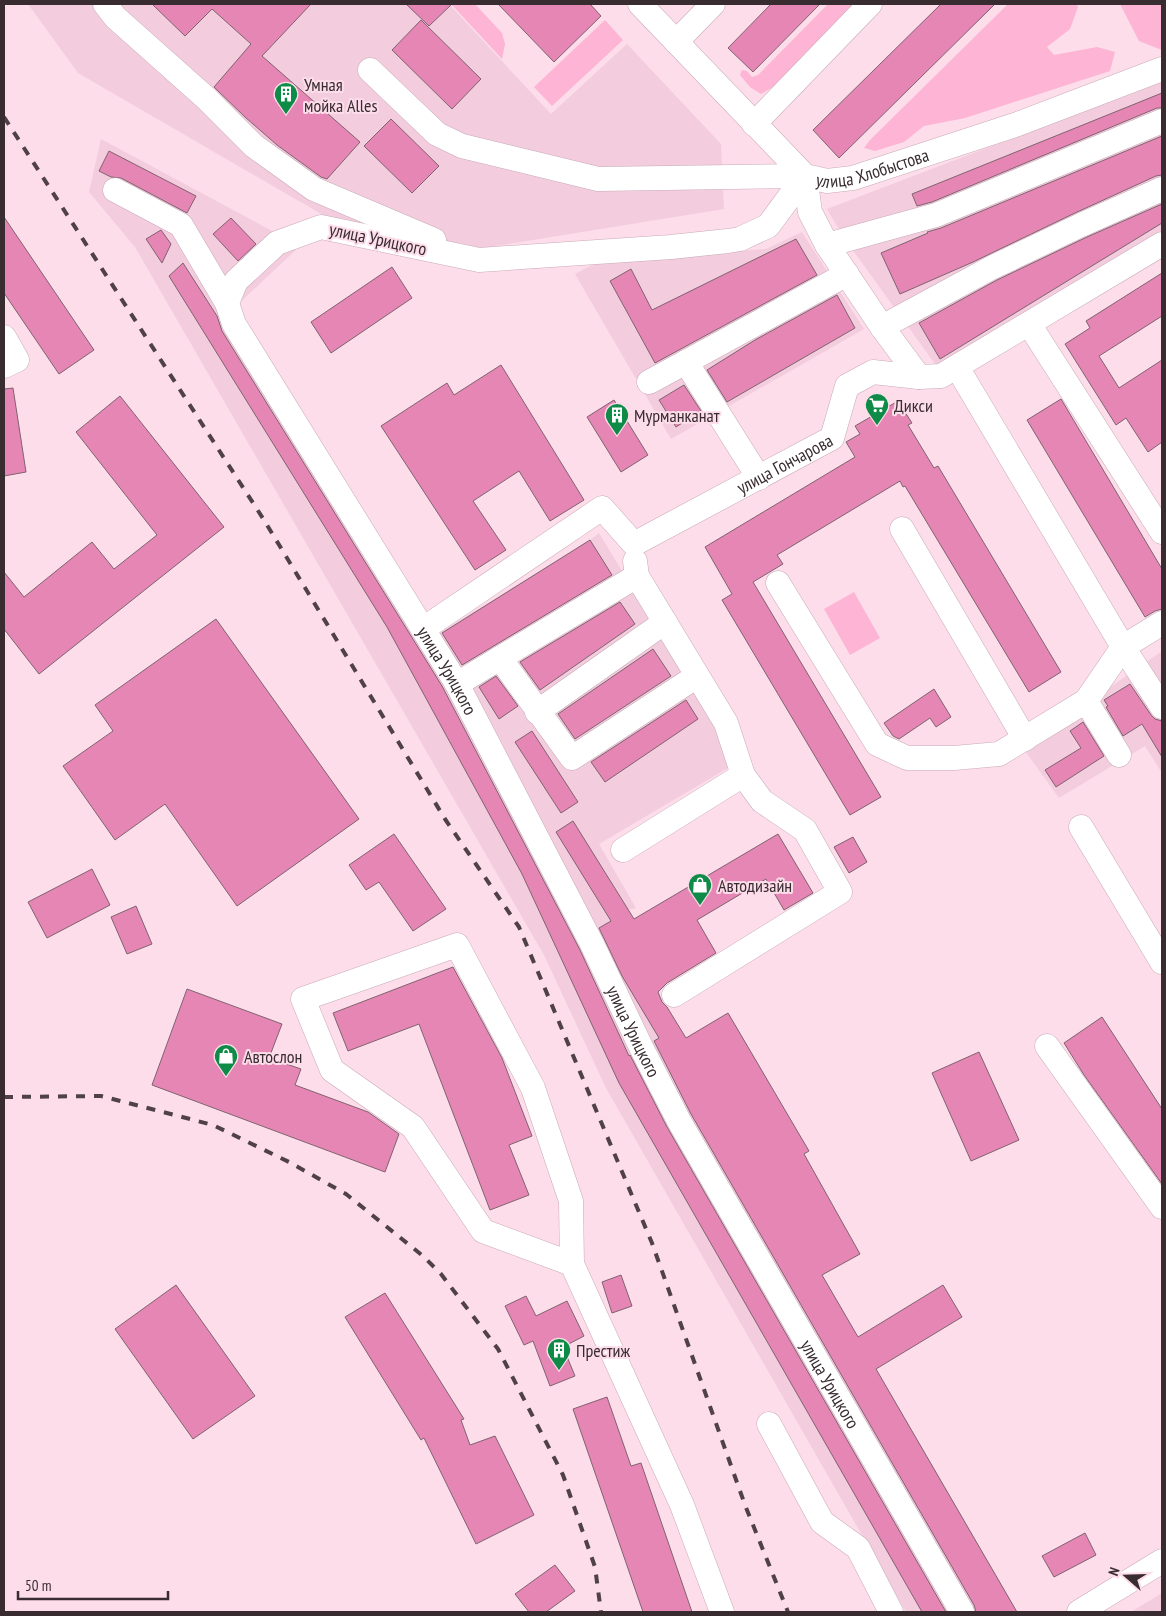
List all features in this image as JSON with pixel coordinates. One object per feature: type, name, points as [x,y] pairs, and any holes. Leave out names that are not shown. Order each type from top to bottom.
[{"type":"street","points":[[104,4],[115,17],[206,98],[254,146],[314,188],[479,260]]},
{"type":"street","name":"улица Хлобыстова","points":[[640,4],[805,176],[827,181],[852,178],[1015,125],[1162,69]]},
{"type":"street","points":[[676,42],[713,4]]},
{"type":"street","points":[[754,124],[870,4]]},
{"type":"street","points":[[370,70],[437,134],[472,149],[598,180],[805,176],[810,212],[826,245],[919,377]]},
{"type":"street","points":[[826,245],[936,215],[1162,121]]},
{"type":"street","name":"улица Урицкого","points":[[805,176],[768,226],[740,239],[671,247],[479,260],[321,227],[277,243],[236,281],[227,303],[234,324],[457,684],[592,944],[679,1121],[962,1612]]},
{"type":"street","points":[[115,190],[181,225],[227,303]]},
{"type":"street","points":[[882,327],[1000,264],[1081,224],[1162,190]]},
{"type":"street","name":"улица Гончарова","points":[[634,544],[832,438],[847,386],[873,372],[919,377],[941,376],[1162,244]]},
{"type":"street","points":[[649,382],[846,274]]},
{"type":"street","points":[[1029,324],[1162,532]]},
{"type":"street","points":[[4,337],[17,360],[4,366]]},
{"type":"street","points":[[686,362],[760,478]]},
{"type":"street","points":[[957,367],[1123,647],[1162,707]]},
{"type":"street","points":[[422,629],[602,508],[634,544],[637,576],[726,724],[743,775],[762,801],[805,830],[840,892],[674,995]]},
{"type":"street","points":[[902,529],[1025,739]]},
{"type":"street","points":[[457,684],[637,576]]},
{"type":"street","points":[[778,583],[878,744],[907,758],[954,758],[999,754],[1086,701],[1123,647],[1162,623]]},
{"type":"street","points":[[537,712],[665,622]]},
{"type":"street","points":[[500,658],[537,712],[572,758],[697,676]]},
{"type":"street","points":[[1086,701],[1119,754]]},
{"type":"street","points":[[623,850],[743,775]]},
{"type":"street","points":[[1081,827],[1162,962]]},
{"type":"street","points":[[572,1264],[483,1231],[413,1127],[332,1070],[303,998],[458,945],[533,1088],[571,1201],[572,1264],[682,1505],[722,1612]]},
{"type":"street","points":[[1047,1046],[1162,1207]]},
{"type":"street","points":[[770,1424],[822,1522],[858,1548],[891,1612]]},
{"type":"street","points":[[1079,1612],[1162,1562]]},
{"type":"shaded area","points":[[28,4],[449,4],[551,114],[627,44],[721,144],[724,209],[483,248],[323,215],[78,73]]},
{"type":"shaded area","points":[[451,4],[475,4],[502,33],[505,44],[502,59]]},
{"type":"shaded area","points":[[828,4],[860,4],[776,85],[761,94],[750,87],[740,75],[742,70],[747,71],[752,77],[758,75]]},
{"type":"shaded area","points":[[1008,4],[1076,4],[1078,7],[1070,29],[1047,47],[1054,55],[1097,47],[1115,52],[1110,71],[965,118],[924,126],[904,142],[875,151],[864,148],[870,140]]},
{"type":"shaded area","points":[[1120,4],[1162,4],[1162,50],[1139,41]]},
{"type":"shaded area","points":[[605,20],[623,40],[552,106],[534,87]]},
{"type":"shaded area","points":[[1162,81],[1162,231],[938,368],[844,238],[827,209]]},
{"type":"shaded area","points":[[101,139],[300,246],[235,307],[434,636],[599,533],[738,762],[599,844],[636,908],[628,910],[615,919],[1015,1608],[1007,1612],[906,1612],[606,1088],[544,955],[135,247],[89,192]]},
{"type":"shaded area","points":[[802,232],[864,329],[671,439],[575,274],[601,260],[766,249]]},
{"type":"shaded area","points":[[854,592],[880,638],[850,655],[824,609]]},
{"type":"shaded area","points":[[1162,651],[1162,773],[1145,746],[1059,798],[1023,748]]},
{"type":"shaded area","points":[[1162,1593],[1162,1612],[1131,1612]]},
{"type":"building","name":"Умная мойка Alles","points":[[152,4],[311,4],[262,56],[360,142],[327,179],[321,177],[277,145],[214,87],[251,44],[212,9],[185,36]]},
{"type":"building","points":[[406,4],[452,4],[429,26]]},
{"type":"building","points":[[498,4],[590,4],[601,16],[554,62]]},
{"type":"building","points":[[771,4],[820,4],[753,72],[728,48]]},
{"type":"building","points":[[941,4],[995,4],[839,158],[813,130]]},
{"type":"building","points":[[421,20],[481,79],[452,109],[392,50]]},
{"type":"building","points":[[1162,93],[1162,108],[1157,108],[932,202],[917,206],[912,194]]},
{"type":"building","points":[[391,119],[439,166],[412,193],[364,146]]},
{"type":"building","points":[[1162,136],[1162,175],[1156,176],[900,294],[881,253],[927,232],[941,228]]},
{"type":"building","points":[[109,151],[196,196],[187,213],[121,178],[111,177],[99,171]]},
{"type":"building","points":[[1162,204],[1162,223],[940,359],[919,323],[997,280]]},
{"type":"building","points":[[4,217],[94,350],[59,374],[4,293]]},
{"type":"building","points":[[231,218],[256,244],[238,261],[213,234]]},
{"type":"building","points":[[161,230],[171,244],[162,263],[146,239]]},
{"type":"building","points":[[796,239],[817,275],[655,363],[610,281],[631,269],[652,310]]},
{"type":"building","points":[[183,263],[217,316],[222,331],[442,686],[580,950],[629,1056],[667,1127],[946,1612],[922,1612],[619,1083],[522,874],[387,627],[169,276]]},
{"type":"building","points":[[392,267],[412,298],[331,353],[311,322]]},
{"type":"building","points":[[1162,273],[1162,316],[1099,356],[1119,388],[1162,360],[1162,442],[1148,452],[1126,418],[1116,425],[1065,344],[1090,328],[1086,321]]},
{"type":"building","points":[[837,295],[855,328],[727,402],[707,370],[755,340]]},
{"type":"building","points":[[501,365],[584,500],[550,521],[519,471],[473,501],[506,550],[475,570],[381,426],[447,383],[454,395]]},
{"type":"building","points":[[684,385],[701,411],[676,427],[659,400]]},
{"type":"building","points":[[13,388],[26,472],[4,476],[4,389]]},
{"type":"building","points":[[120,396],[224,527],[39,674],[4,629],[4,572],[24,597],[92,542],[114,569],[157,535],[76,432]]},
{"type":"building","points":[[1061,399],[1162,569],[1162,609],[1145,617],[1027,420]]},
{"type":"building","name":"Мурманканат","points":[[614,400],[648,455],[621,472],[587,417]]},
{"type":"building","points":[[898,401],[912,423],[908,425],[934,468],[938,466],[1061,672],[1029,692],[905,486],[903,487],[900,481],[777,555],[783,564],[753,582],[881,797],[850,815],[722,600],[732,594],[705,547],[855,457],[846,442],[860,434],[855,426]]},
{"type":"building","points":[[590,540],[612,575],[462,665],[442,633]]},
{"type":"building","points":[[620,602],[635,624],[540,690],[520,662]]},
{"type":"building","points":[[216,619],[359,819],[237,906],[165,804],[115,840],[63,766],[113,731],[95,705]]},
{"type":"building","points":[[653,649],[671,676],[575,739],[558,714]]},
{"type":"building","points":[[496,676],[518,706],[499,719],[479,687]]},
{"type":"building","points":[[1130,684],[1151,715],[1155,719],[1162,721],[1162,757],[1142,724],[1123,736],[1106,707],[1108,706],[1104,700]]},
{"type":"building","points":[[934,689],[951,717],[936,727],[930,718],[899,739],[893,736],[884,723]]},
{"type":"building","points":[[686,700],[698,719],[605,782],[591,762]]},
{"type":"building","points":[[1083,722],[1104,756],[1056,787],[1045,770],[1081,748],[1070,731]]},
{"type":"building","points":[[532,731],[578,802],[561,813],[515,742]]},
{"type":"building","points":[[573,821],[634,919],[778,834],[813,893],[784,910],[766,879],[697,920],[716,953],[667,983],[658,992],[662,1002],[686,1038],[728,1013],[809,1151],[804,1154],[860,1254],[822,1275],[858,1337],[943,1285],[962,1317],[876,1369],[1017,1612],[976,1612],[974,1605],[691,1114],[654,1041],[659,1038],[622,976],[599,928],[611,921],[556,832]]},
{"type":"building","points":[[394,834],[446,909],[413,931],[379,882],[366,890],[349,865]]},
{"type":"building","points":[[853,837],[867,862],[849,873],[834,847]]},
{"type":"building","points":[[92,869],[110,905],[47,938],[28,902]]},
{"type":"building","points":[[136,906],[152,944],[127,954],[111,917]]},
{"type":"building","points":[[453,967],[502,1058],[532,1136],[509,1145],[529,1195],[490,1210],[419,1024],[348,1051],[333,1013]]},
{"type":"building","name":"Автослон","points":[[187,989],[282,1024],[269,1058],[301,1069],[295,1085],[368,1112],[399,1134],[385,1172],[152,1085]]},
{"type":"building","points":[[1102,1017],[1162,1109],[1162,1184],[1084,1075],[1064,1043]]},
{"type":"building","points":[[979,1052],[1019,1140],[971,1161],[932,1073]]},
{"type":"building","points":[[621,1275],[632,1306],[612,1313],[602,1282]]},
{"type":"building","points":[[176,1285],[255,1396],[193,1439],[115,1329]]},
{"type":"building","points":[[385,1293],[464,1419],[461,1420],[470,1445],[495,1436],[534,1515],[476,1544],[424,1438],[421,1440],[345,1317]]},
{"type":"building","points":[[526,1296],[536,1316],[567,1301],[584,1336],[563,1347],[575,1376],[550,1386],[533,1341],[524,1345],[505,1306]]},
{"type":"building","points":[[607,1397],[631,1466],[641,1463],[692,1612],[643,1612],[573,1409]]},
{"type":"building","points":[[1085,1533],[1096,1555],[1054,1577],[1042,1556]]},
{"type":"building","points":[[555,1565],[575,1591],[546,1612],[529,1612],[515,1594]]},
{"type":"railway","points":[[4,117],[264,520],[445,819],[519,927],[652,1243],[745,1505],[788,1612]]},
{"type":"railway","points":[[4,1097],[101,1096],[213,1125],[289,1162],[346,1194],[423,1256],[441,1274],[498,1349],[563,1475],[595,1567],[601,1612]]},
{"type":"place","name":"Умная мойка Alles","points":[[286,115]]},
{"type":"place","name":"Дикси","points":[[877,426]]},
{"type":"place","name":"Мурманканат","points":[[617,436]]},
{"type":"place","name":"Автодизайн","points":[[700,906]]},
{"type":"place","name":"Автослон","points":[[226,1077]]},
{"type":"place","name":"Престиж","points":[[559,1371]]}]
